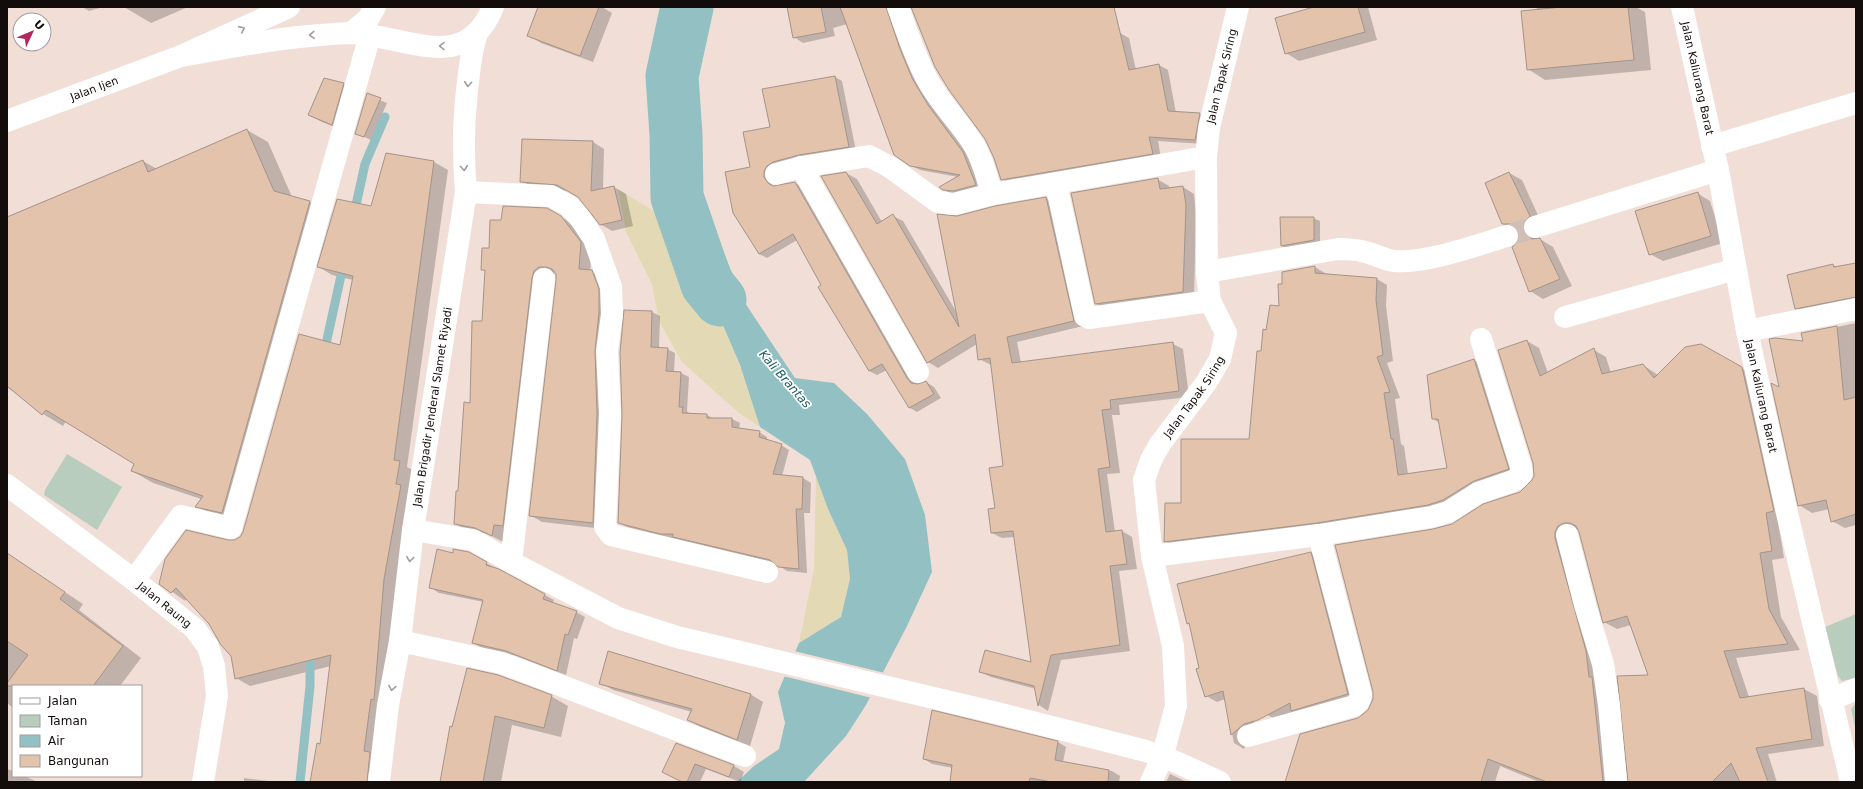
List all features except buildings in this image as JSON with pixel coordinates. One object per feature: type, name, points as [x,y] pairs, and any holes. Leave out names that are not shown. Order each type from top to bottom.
[{"type":"street","name":"Jalan Ijen","points":[[7,121],[181,56],[288,7]]},
{"type":"street","points":[[134,580],[180,516],[232,528],[360,34],[375,7]]},
{"type":"street","name":"Jalan Brigadir Jenderal Slamet Riyadi","points":[[379,782],[388,705],[400,641],[413,530],[466,192],[463,151],[464,107],[471,50],[478,33],[487,20],[493,7]]},
{"type":"street","points":[[898,7],[927,80],[943,105],[974,145],[982,160],[992,194]]},
{"type":"street","name":"Jalan Tapak Siring","points":[[1151,782],[1162,758],[1176,706],[1173,646],[1152,556],[1144,480],[1151,460],[1160,444],[1206,384],[1220,359],[1226,333],[1210,301],[1207,272],[1206,157],[1209,128],[1239,7]]},
{"type":"street","name":"Jalan Kaliurang Barat","points":[[1682,7],[1718,170],[1747,331],[1786,510],[1830,700],[1851,782]]},
{"type":"street","name":"Jalan Ijen","points":[[181,56],[284,37],[360,34],[411,43],[449,46],[465,42],[478,33]]},
{"type":"street","points":[[1712,146],[1856,102]]},
{"type":"street","points":[[776,174],[802,167],[869,156],[890,167],[938,202],[954,204],[992,194],[1206,157]]},
{"type":"street","points":[[802,167],[918,372]]},
{"type":"street","points":[[1535,227],[1718,170]]},
{"type":"street","points":[[1056,184],[1085,316],[1089,318],[1210,301]]},
{"type":"street","points":[[466,192],[551,196],[569,206],[580,218],[594,239],[611,287],[612,314],[607,351],[610,414],[605,527],[611,535],[767,572]]},
{"type":"street","points":[[1207,272],[1338,249],[1365,251],[1395,261],[1416,260],[1452,252],[1507,236]]},
{"type":"street","points":[[1565,318],[1736,269]]},
{"type":"street","points":[[511,562],[544,279]]},
{"type":"street","points":[[1747,331],[1856,309]]},
{"type":"street","points":[[1152,556],[1319,535],[1431,517],[1448,512],[1478,493],[1507,483],[1519,477],[1522,473],[1521,468],[1482,340]]},
{"type":"street","name":"Jalan Raung","points":[[7,485],[134,580],[194,629],[208,648],[214,666],[217,696],[203,782]]},
{"type":"street","points":[[413,530],[473,540],[511,562],[618,618],[678,637],[1026,720],[1146,751],[1176,762],[1220,782]]},
{"type":"street","points":[[1248,736],[1354,706],[1359,702],[1361,695],[1319,535]]},
{"type":"street","points":[[1567,535],[1585,605],[1603,664],[1609,705],[1616,782]]},
{"type":"street","points":[[400,641],[502,663],[745,756]]},
{"type":"street","points":[[1830,700],[1856,689]]},
{"type":"green space","points":[[67,454],[122,487],[97,530],[44,495],[45,490]]},
{"type":"green space","points":[[1856,614],[1856,678],[1842,681],[1838,676],[1825,627]]},
{"type":"green space","points":[[1856,703],[1856,732],[1851,709]]},
{"type":"sand","points":[[618,189],[657,213],[679,238],[691,281],[722,323],[741,369],[760,427],[739,413],[682,362],[659,321],[652,284],[626,232]]},
{"type":"sand","points":[[816,475],[828,509],[847,550],[850,579],[841,617],[799,643],[814,569]]},
{"type":"water","points":[[708,230],[715,231],[743,300],[795,378],[834,383],[867,414],[905,459],[925,515],[932,572],[907,626],[866,705],[846,736],[804,782],[737,782],[754,766],[779,749],[785,723],[778,692],[799,643],[841,617],[850,579],[847,550],[828,509],[810,460],[760,427],[740,365],[722,323],[691,281],[679,238]]},
{"type":"pier","points":[[794,651],[885,673],[872,698],[783,676]]},
{"type":"waterway","name":"Kali Brantas","points":[[687,7],[672,76],[676,135],[677,197],[707,284],[720,300]]},
{"type":"waterway","points":[[354,214],[365,164],[385,117]]},
{"type":"waterway","points":[[324,353],[344,262]]},
{"type":"waterway","points":[[300,782],[310,686],[310,649]]},
{"type":"tunnel","points":[[1507,236],[1535,227]]}]
